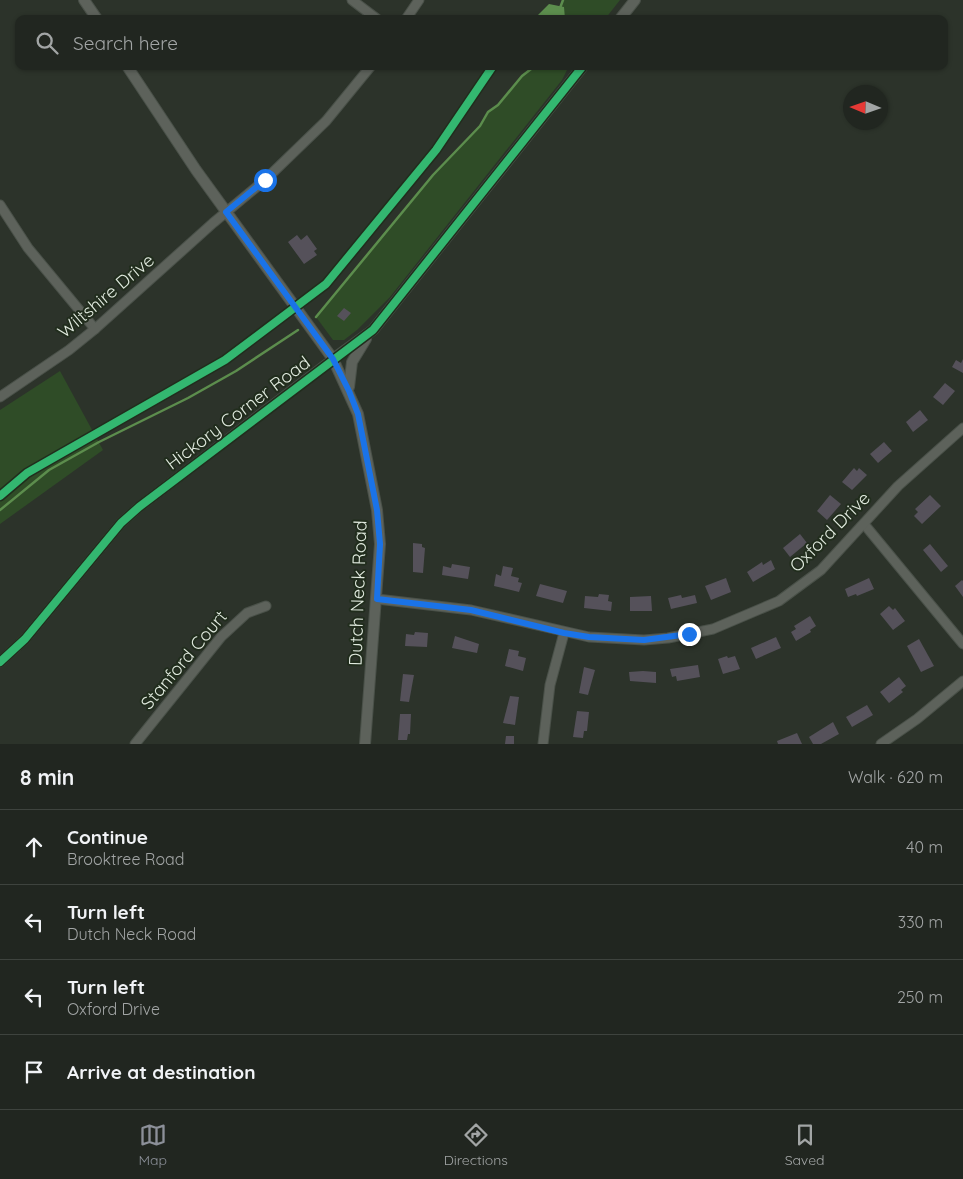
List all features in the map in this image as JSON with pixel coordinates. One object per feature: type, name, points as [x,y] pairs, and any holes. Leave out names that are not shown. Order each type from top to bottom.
[{"type":"street","points":[[84,0],[94,15]]},
{"type":"street","points":[[352,0],[372,15]]},
{"type":"street","points":[[409,15],[419,0]]},
{"type":"street","points":[[623,15],[635,0]]},
{"type":"street","name":"Dutch Neck Road","points":[[130,70],[169,131],[226,212],[333,359],[358,414],[377,510],[380,544],[365,744]]},
{"type":"street","name":"Wiltshire Drive","points":[[0,397],[69,350],[95,329],[226,212],[265,180],[326,122],[368,70]]},
{"type":"street","name":"Hickory Corner Road","points":[[0,662],[14,652],[121,523],[139,507],[372,330],[580,70]]},
{"type":"street","points":[[0,205],[28,248],[95,329]]},
{"type":"street","points":[[349,391],[348,381],[352,362],[372,330]]},
{"type":"street","name":"Oxford Drive","points":[[377,599],[471,610],[564,633],[589,637],[644,640],[668,638],[713,629],[779,601],[821,570],[898,486],[963,428]]},
{"type":"street","points":[[864,524],[963,644]]},
{"type":"street","name":"Stanford Court","points":[[135,744],[221,637],[247,613],[266,606]]},
{"type":"street","points":[[543,744],[550,685],[564,633]]},
{"type":"street","points":[[880,744],[917,719],[963,681]]},
{"type":"shaded area","points":[[563,0],[620,0],[608,15],[557,15]]},
{"type":"shaded area","points":[[549,4],[564,7],[565,15],[538,15]]},
{"type":"shaded area","points":[[530,70],[567,70],[562,80],[390,297],[357,330],[344,340],[333,340],[316,317],[317,315],[433,175],[480,126],[488,112],[498,105],[522,76]]},
{"type":"shaded area","points":[[60,371],[103,450],[0,524],[0,410]]},
{"type":"building","points":[[297,235],[301,240],[307,235],[317,249],[314,251],[317,255],[304,264],[288,242]]},
{"type":"building","points":[[344,308],[351,313],[344,321],[337,316]]},
{"type":"building","points":[[963,359],[963,373],[952,367],[956,360],[961,363]]},
{"type":"building","points":[[945,383],[955,391],[943,405],[933,397]]},
{"type":"building","points":[[920,410],[928,420],[913,432],[906,422]]},
{"type":"building","points":[[884,442],[892,451],[878,463],[870,454]]},
{"type":"building","points":[[854,468],[857,471],[859,468],[867,475],[852,490],[842,482]]},
{"type":"building","points":[[830,495],[841,504],[827,520],[817,511]]},
{"type":"building","points":[[930,495],[941,506],[922,524],[914,516],[918,512],[915,509]]},
{"type":"building","points":[[800,534],[807,543],[790,557],[783,548]]},
{"type":"building","points":[[413,543],[422,544],[422,547],[425,548],[423,573],[413,572]]},
{"type":"building","points":[[930,544],[948,566],[941,572],[923,550]]},
{"type":"building","points":[[771,560],[775,569],[753,582],[747,572],[762,562],[763,565]]},
{"type":"building","points":[[452,564],[470,567],[468,579],[442,575],[443,566],[451,568]]},
{"type":"building","points":[[503,566],[513,568],[511,576],[519,578],[518,582],[522,583],[519,592],[494,586],[496,574],[501,576]]},
{"type":"building","points":[[726,578],[731,592],[711,600],[705,586]]},
{"type":"building","points":[[869,578],[874,589],[857,596],[856,594],[848,597],[845,589]]},
{"type":"building","points":[[963,581],[963,597],[955,586]]},
{"type":"building","points":[[540,584],[567,591],[563,603],[536,596]]},
{"type":"building","points":[[599,594],[609,595],[608,601],[612,602],[611,611],[584,608],[585,596],[598,597]]},
{"type":"building","points":[[681,595],[682,598],[695,595],[697,603],[671,609],[668,598]]},
{"type":"building","points":[[651,596],[652,611],[630,611],[630,597]]},
{"type":"building","points":[[889,606],[893,610],[895,608],[905,621],[893,630],[880,614]]},
{"type":"building","points":[[810,616],[816,626],[810,630],[811,632],[796,641],[791,632],[796,629],[794,626]]},
{"type":"building","points":[[415,632],[428,633],[427,647],[405,646],[406,634],[414,635]]},
{"type":"building","points":[[455,636],[479,644],[477,653],[452,648]]},
{"type":"building","points":[[776,637],[781,648],[756,659],[751,648]]},
{"type":"building","points":[[919,639],[934,666],[921,672],[907,646]]},
{"type":"building","points":[[509,649],[519,651],[518,656],[526,658],[523,671],[505,666]]},
{"type":"building","points":[[727,656],[728,658],[735,656],[740,669],[723,674],[718,659]]},
{"type":"building","points":[[698,665],[700,677],[677,681],[676,676],[672,677],[670,669]]},
{"type":"building","points":[[584,667],[595,670],[588,695],[579,693]]},
{"type":"building","points":[[629,672],[656,672],[656,683],[630,681]]},
{"type":"building","points":[[403,674],[414,675],[409,702],[400,701]]},
{"type":"building","points":[[899,677],[906,686],[901,690],[903,692],[889,703],[880,692]]},
{"type":"building","points":[[510,696],[519,697],[515,725],[503,723]]},
{"type":"building","points":[[867,705],[873,715],[852,727],[846,717]]},
{"type":"building","points":[[577,711],[589,712],[587,731],[584,731],[583,738],[573,737]]},
{"type":"building","points":[[400,714],[411,714],[410,734],[408,734],[407,740],[398,740]]},
{"type":"building","points":[[833,722],[839,734],[821,744],[813,744],[809,737]]},
{"type":"building","points":[[797,733],[802,744],[778,744],[777,741]]},
{"type":"building","points":[[506,736],[514,736],[514,744],[505,744]]},
{"type":"waterway","points":[[560,8],[563,0]]},
{"type":"waterway","points":[[316,317],[433,175],[480,126],[488,112],[498,105],[522,76],[530,70]]},
{"type":"waterway","points":[[0,510],[49,470],[99,442],[188,398],[236,371],[298,330]]},
{"type":"cycle path","points":[[0,496],[27,473],[225,360],[326,284],[436,150],[490,70]]},
{"type":"cycle path","points":[[0,662],[25,639],[121,523],[139,507],[373,330],[580,70]]},
{"type":"route","points":[[265,180],[226,212],[333,359],[358,414],[377,510],[380,544],[377,599],[451,606],[564,633],[589,637],[644,640],[689,634]]}]
